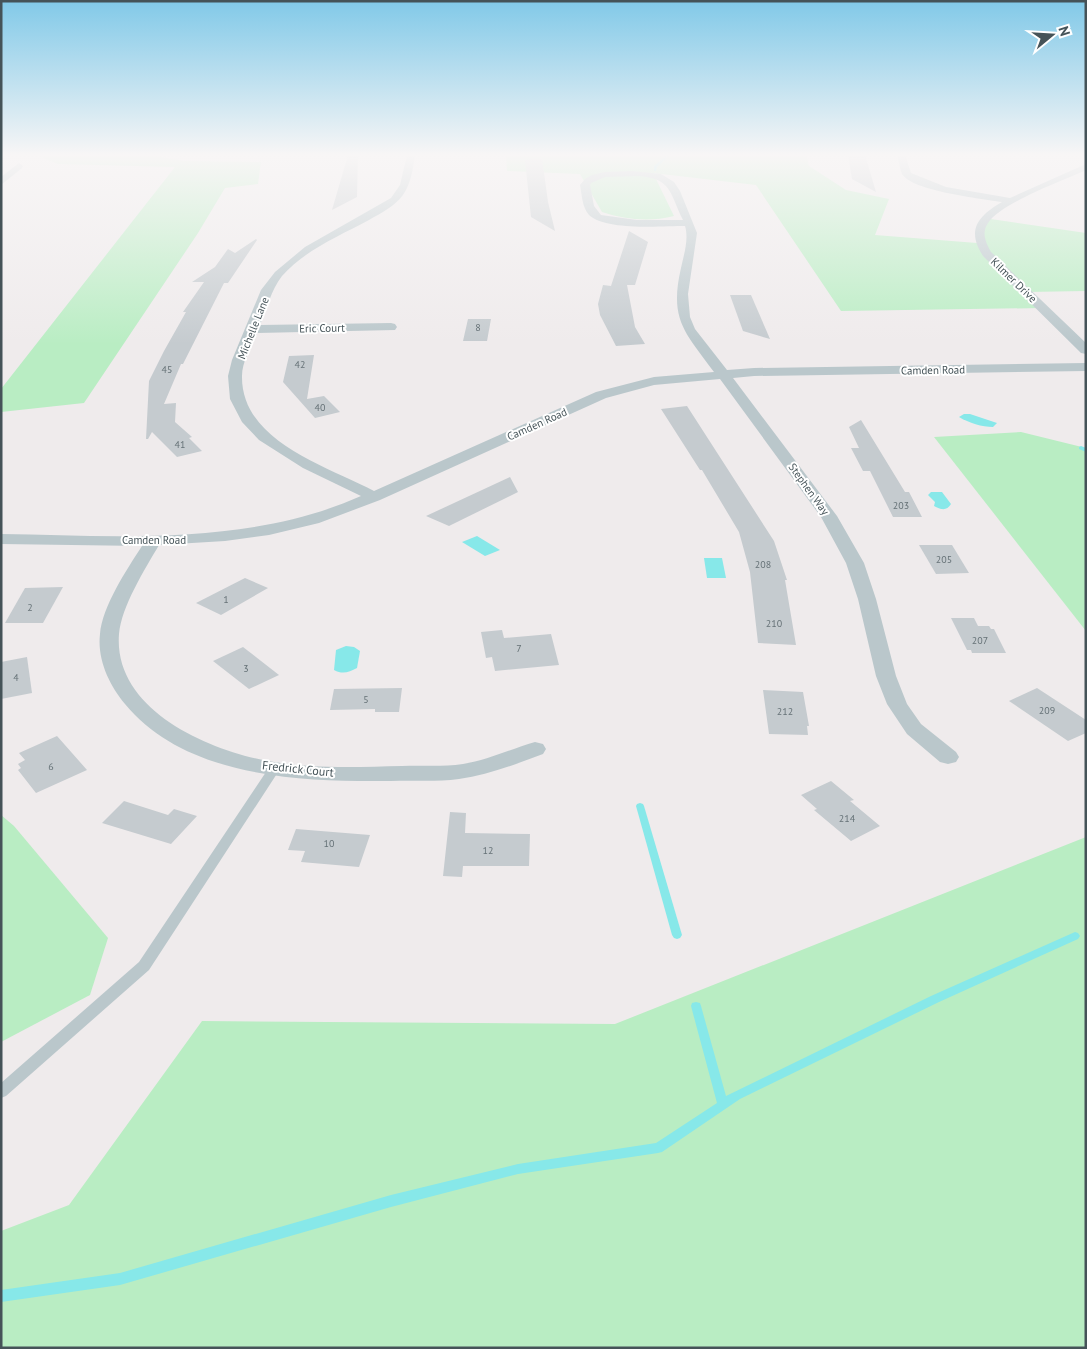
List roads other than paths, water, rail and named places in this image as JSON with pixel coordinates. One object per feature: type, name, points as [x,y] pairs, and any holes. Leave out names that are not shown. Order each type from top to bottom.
[{"type":"street","name":"Michelle Lane","points":[[362,218],[308,249],[284,266],[274,278],[267,290],[235,375],[237,402],[245,417],[260,434],[283,451],[374,496]]},
{"type":"street","name":"Stephen Way","points":[[602,218],[625,223],[688,223]]},
{"type":"street","name":"Stephen Way","points":[[686,218],[692,235],[681,300],[683,318],[722,374],[809,488],[844,541],[855,563],[867,599],[886,676],[897,704],[914,729],[948,757]]},
{"type":"street","name":"Kilmer Drive","points":[[987,218],[979,234],[979,243],[987,254],[1086,350]]},
{"type":"street","name":"Eric Court","points":[[253,329],[391,327]]},
{"type":"street","name":"Camden Road","points":[[1,539],[192,540],[270,530],[331,515],[601,395],[654,381],[722,374],[1086,367]]},
{"type":"street","name":"Fredrick Court","points":[[153,541],[118,608],[108,634],[110,663],[126,696],[151,721],[191,744],[237,760],[274,768],[340,774],[462,771],[500,762],[535,748]]},
{"type":"lane","points":[[1,1092],[144,966],[274,768]]},
{"type":"water","points":[[964,414],[970,414],[997,423],[993,427],[976,424],[959,417]]},
{"type":"water","points":[[931,492],[942,492],[951,504],[948,508],[944,509],[934,506],[935,502],[928,495]]},
{"type":"water","points":[[477,536],[500,550],[485,556],[462,542]]},
{"type":"water","points":[[704,558],[722,558],[726,578],[707,578]]},
{"type":"water","points":[[346,646],[354,647],[360,651],[357,668],[343,673],[334,670],[336,650]]},
{"type":"waterway","points":[[1081,448],[1086,450]]},
{"type":"waterway","points":[[640,806],[677,935]]},
{"type":"waterway","points":[[1,1296],[120,1279],[391,1201],[518,1169],[658,1148],[736,1096],[935,999],[1075,936]]},
{"type":"waterway","points":[[696,1006],[723,1104]]}]
